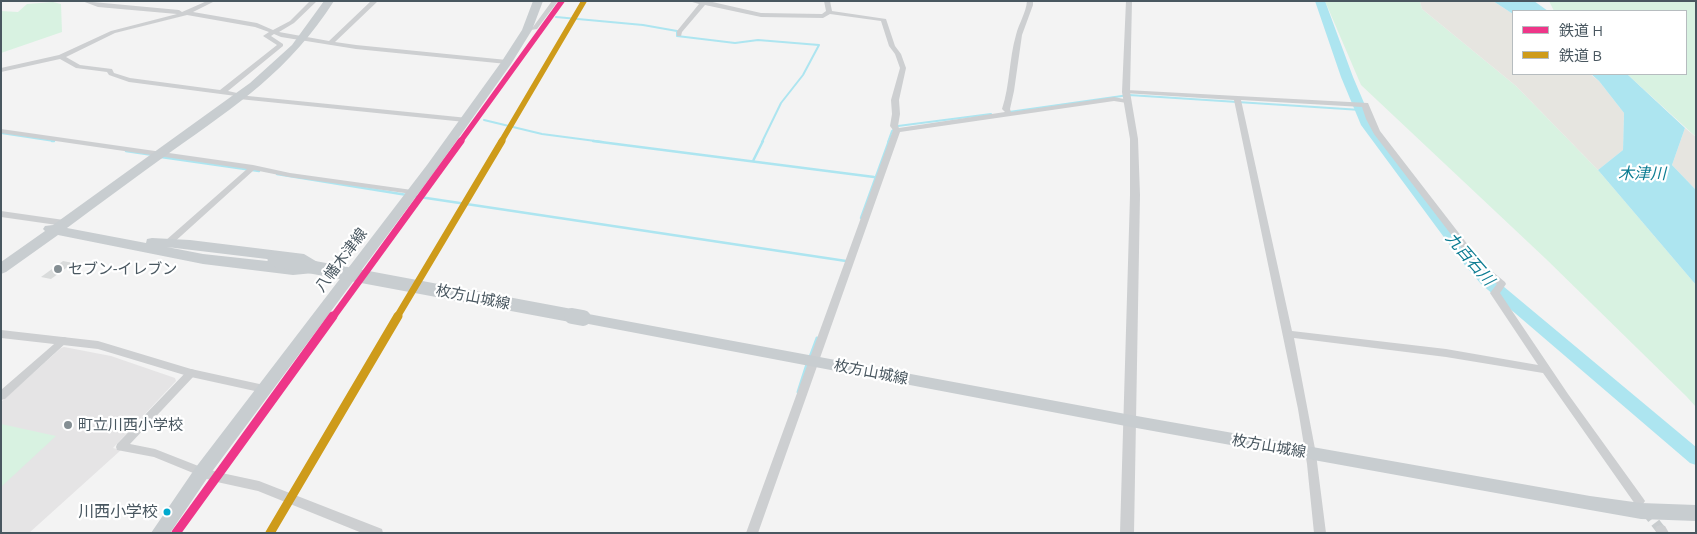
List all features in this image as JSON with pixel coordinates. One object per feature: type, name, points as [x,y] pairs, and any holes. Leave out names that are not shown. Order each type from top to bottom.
[{"type":"main road","points":[[1,269],[56,226],[278,66],[317,22],[329,1]]},
{"type":"main road","name":"八幡木津線","points":[[160,533],[202,472],[508,62],[527,30],[538,1]]},
{"type":"main road","points":[[1,261],[56,226]]},
{"type":"main road","name":"枚方山城線","points":[[56,226],[121,242],[274,260],[1131,422],[1311,454],[1641,511],[1696,513]]},
{"type":"main road","points":[[121,242],[168,243],[224,248],[304,259],[320,270]]},
{"type":"main road","points":[[121,242],[203,259],[293,270],[320,270],[349,275]]},
{"type":"street","points":[[85,1],[98,6],[187,13],[257,25],[272,32],[301,39],[356,48],[404,50],[508,62]]},
{"type":"street","points":[[1,70],[61,57],[113,32],[187,13],[212,1]]},
{"type":"street","points":[[222,92],[281,45],[266,36],[292,22],[314,1]]},
{"type":"street","points":[[330,43],[375,1]]},
{"type":"street","points":[[527,30],[536,28],[556,1]]},
{"type":"street","points":[[692,1],[761,15],[823,16],[828,12],[884,20],[892,46],[898,54],[903,68],[895,100],[896,114],[894,126],[897,130],[752,533]]},
{"type":"street","points":[[827,1],[828,12]]},
{"type":"street","points":[[1009,114],[1006,109],[1011,94],[1019,36],[1025,14],[1030,7],[1030,1]]},
{"type":"street","points":[[1127,533],[1136,195],[1134,139],[1127,97],[1130,1]]},
{"type":"street","points":[[679,35],[679,32],[704,2]]},
{"type":"street","points":[[61,57],[70,63],[87,69],[110,70],[111,74],[129,80],[222,92],[237,96],[465,120]]},
{"type":"street","points":[[897,130],[1127,97],[1352,104],[1365,106],[1378,132],[1479,266],[1502,284],[1495,293],[1546,370],[1639,501]]},
{"type":"street","points":[[1238,100],[1277,289],[1289,334],[1311,454],[1320,533]]},
{"type":"street","points":[[1,131],[412,192]]},
{"type":"street","points":[[168,243],[253,167]]},
{"type":"street","points":[[1,214],[56,226]]},
{"type":"street","points":[[1,334],[64,340],[112,349],[191,373],[264,389]]},
{"type":"street","points":[[1289,334],[1446,353],[1546,370]]},
{"type":"street","points":[[1,396],[64,340]]},
{"type":"street","points":[[191,373],[121,447],[155,453],[217,477],[259,486],[377,533]]},
{"type":"shaded area","name":"町立川西小学校","points":[[64,347],[111,356],[175,378],[176,381],[113,448],[121,450],[29,533],[1,533],[1,402]]},
{"type":"green space","points":[[1325,1],[1420,1],[1422,9],[1516,86],[1598,170],[1696,285],[1696,407],[1546,259],[1361,85]]},
{"type":"green space","points":[[1549,1],[1696,1],[1696,137],[1628,75],[1687,75],[1687,10],[1554,10]]},
{"type":"green space","points":[[53,2],[61,4],[62,32],[1,53],[1,11],[18,12],[27,4]]},
{"type":"green space","points":[[1,424],[56,436],[1,487]]},
{"type":"sand","points":[[1420,1],[1493,1],[1512,13],[1512,75],[1591,75],[1599,81],[1624,113],[1623,150],[1598,170],[1516,86],[1422,9]]},
{"type":"sand","points":[[1685,128],[1696,137],[1696,190],[1672,165]]},
{"type":"water","points":[[1493,1],[1534,1],[1547,10],[1512,10],[1512,13]]},
{"type":"water","name":"木津川","points":[[1592,75],[1628,75],[1685,128],[1672,165],[1696,190],[1696,285],[1598,170],[1623,150],[1624,113]]},
{"type":"building","name":"セブン-イレブン","points":[[63,261],[73,263],[51,279],[41,277]]},
{"type":"waterway","name":"九百石川","points":[[1320,1],[1347,77],[1367,125],[1468,260],[1486,280],[1696,458]]},
{"type":"waterway","points":[[556,17],[643,25],[677,31],[677,36],[735,43],[758,40],[819,45],[803,75],[781,103],[762,142]]},
{"type":"waterway","points":[[1009,112],[1129,95],[1361,110]]},
{"type":"waterway","points":[[888,142],[892,131],[898,126],[991,114]]},
{"type":"waterway","points":[[484,120],[542,134],[603,142]]},
{"type":"waterway","points":[[1,133],[54,141],[52,141]]},
{"type":"waterway","points":[[593,141],[874,177]]},
{"type":"waterway","points":[[753,161],[763,141]]},
{"type":"waterway","points":[[861,218],[889,141]]},
{"type":"waterway","points":[[126,151],[153,155]]},
{"type":"waterway","points":[[161,157],[259,171]]},
{"type":"waterway","points":[[277,174],[407,195]]},
{"type":"waterway","points":[[413,196],[846,261]]},
{"type":"waterway","points":[[810,357],[817,338]]},
{"type":"waterway","points":[[798,392],[807,364]]},
{"type":"tunnel","points":[[1646,511],[1661,530]]},
{"type":"rail line","name":"H","points":[[176,533],[562,1]]},
{"type":"rail line","name":"B","points":[[270,533],[584,1]]},
{"type":"place","name":"セブン-イレブン","points":[[58,269]]},
{"type":"place","name":"町立川西小学校","points":[[68,425]]},
{"type":"place","name":"川西小学校","points":[[167,512]]}]
